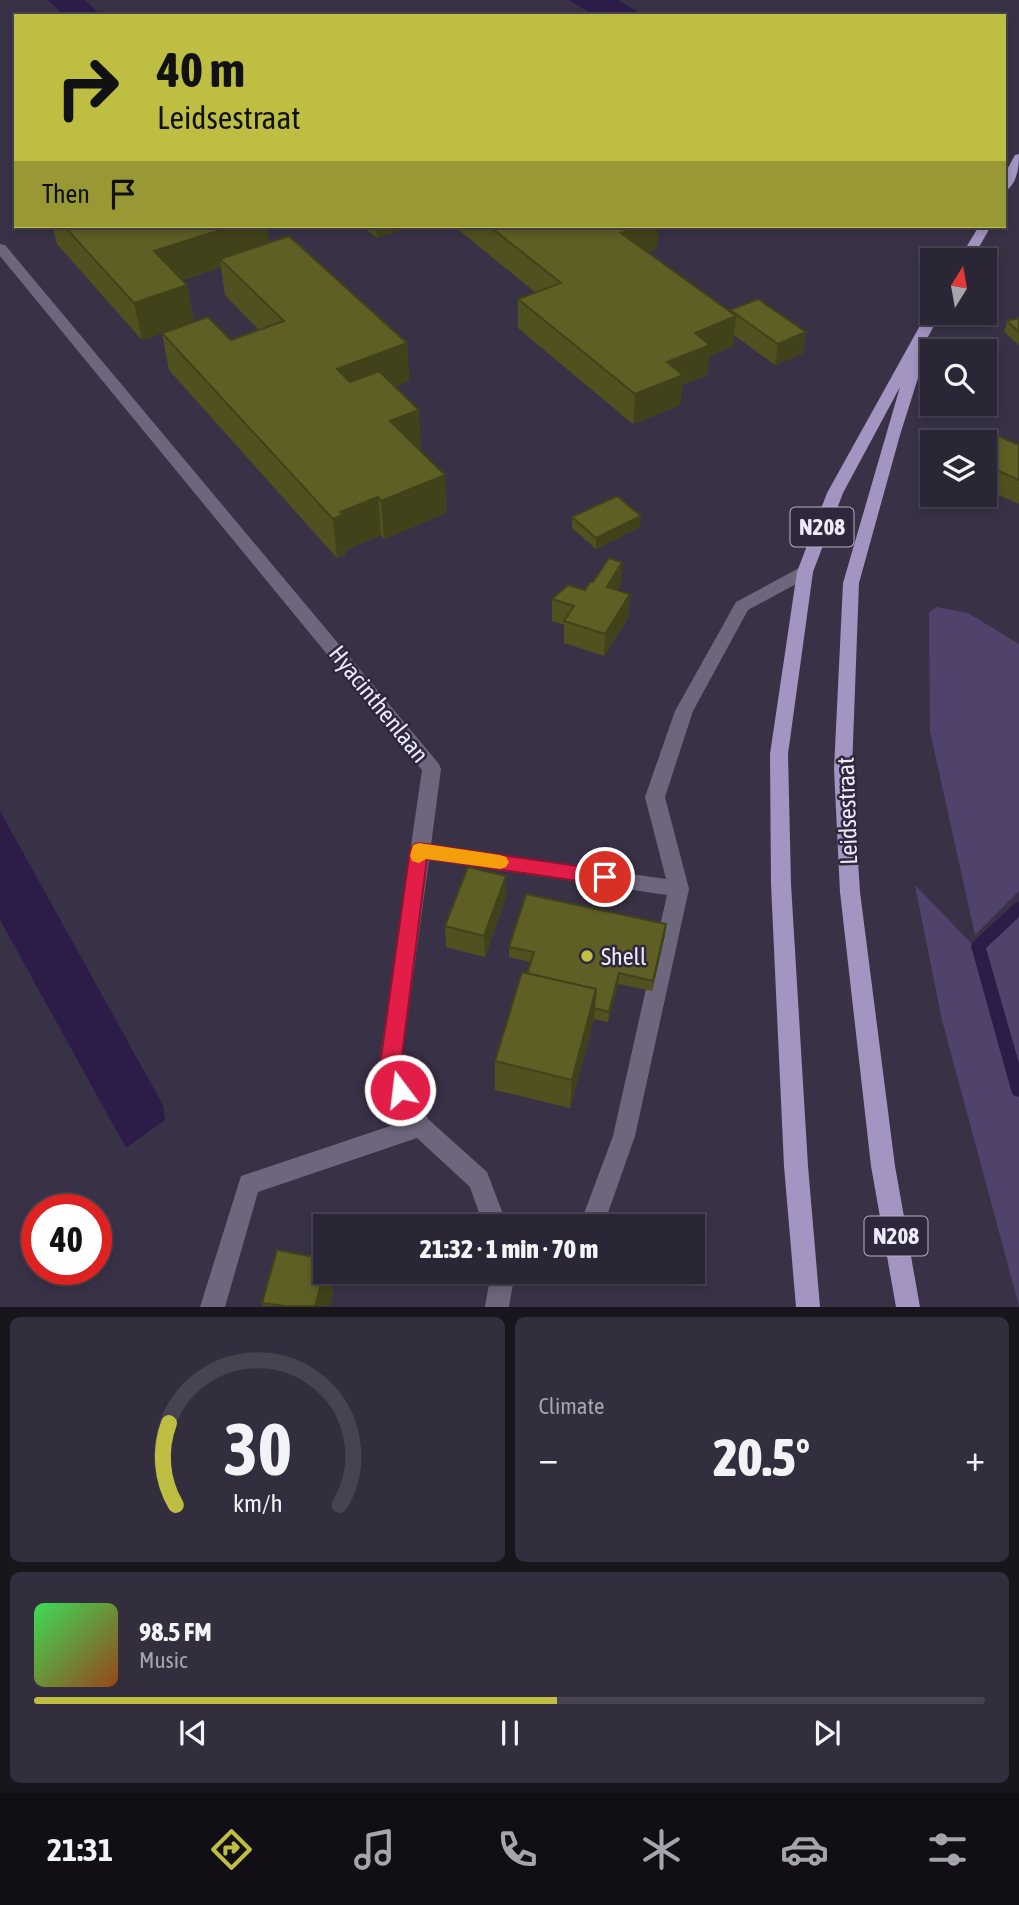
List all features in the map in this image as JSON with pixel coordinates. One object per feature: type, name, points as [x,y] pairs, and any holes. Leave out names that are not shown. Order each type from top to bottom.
[{"type":"main road","points":[[1006,184],[1019,158]]},
{"type":"main road","points":[[972,248],[984,228]]},
{"type":"main road","name":"Leidsestraat","points":[[808,1307],[796,1166],[780,884],[779,754],[805,572],[835,493],[928,326]]},
{"type":"main road","name":"Leidsestraat","points":[[908,1307],[884,1166],[854,919],[843,769],[851,583],[892,436],[929,326]]},
{"type":"street","name":"Hyacinthenlaan","points":[[0,248],[432,769],[389,1072],[420,1126]]},
{"type":"street","points":[[596,1214],[624,1136],[680,889],[655,797],[684,711],[742,606],[805,572]]},
{"type":"street","points":[[419,850],[680,889]]},
{"type":"street","points":[[212,1307],[249,1184],[420,1126],[479,1180],[491,1214]]},
{"type":"street","points":[[497,1307],[501,1284]]},
{"type":"shaded area","points":[[48,0],[85,0],[100,14],[63,14]]},
{"type":"shaded area","points":[[569,0],[618,0],[642,14],[592,14]]},
{"type":"shaded area","points":[[936,607],[968,613],[1019,644],[1019,891],[975,935],[930,731],[929,613]]},
{"type":"shaded area","points":[[0,811],[163,1105],[165,1120],[126,1148],[0,920]]},
{"type":"shaded area","points":[[915,885],[971,943],[1003,1035],[983,948],[1019,915],[1019,1306],[942,1020]]},
{"type":"building","points":[[66,228],[227,228],[154,251],[187,285],[134,303]]},
{"type":"building","points":[[492,228],[635,228],[621,233],[736,316],[695,333],[710,345],[667,362],[683,375],[635,394],[518,299],[561,283]]},
{"type":"building","points":[[289,236],[407,343],[337,369],[350,382],[379,371],[419,410],[390,421],[445,475],[381,501],[378,497],[340,512],[343,515],[333,519],[162,333],[208,317],[231,340],[284,321],[220,259]]},
{"type":"building","points":[[758,299],[806,332],[778,344],[730,310]]},
{"type":"building","points":[[1019,318],[1019,332],[1007,321]]},
{"type":"building","points":[[997,435],[1019,445],[1019,480],[997,470]]},
{"type":"building","points":[[617,496],[641,516],[596,538],[572,517]]},
{"type":"building","points":[[609,558],[622,562],[607,587],[630,594],[605,634],[564,621],[574,606],[552,599],[568,585],[585,590]]},
{"type":"building","points":[[468,867],[506,876],[484,936],[445,926]]},
{"type":"building","points":[[526,894],[666,924],[653,981],[619,973],[609,1012],[594,1008],[596,989],[527,974],[534,952],[509,947]]},
{"type":"building","points":[[522,972],[596,989],[572,1080],[495,1061]]},
{"type":"building","points":[[277,1250],[313,1257],[313,1284],[321,1284],[315,1306],[262,1303]]},
{"type":"waterway","points":[[1019,908],[978,946],[1019,1090]]},
{"type":"slow traffic","points":[[419,856],[419,850],[500,862]]},
{"type":"place","name":"Shell","points":[[587,956]]},
{"type":"route","points":[[400,1090],[389,1072],[419,850],[605,877]]}]
